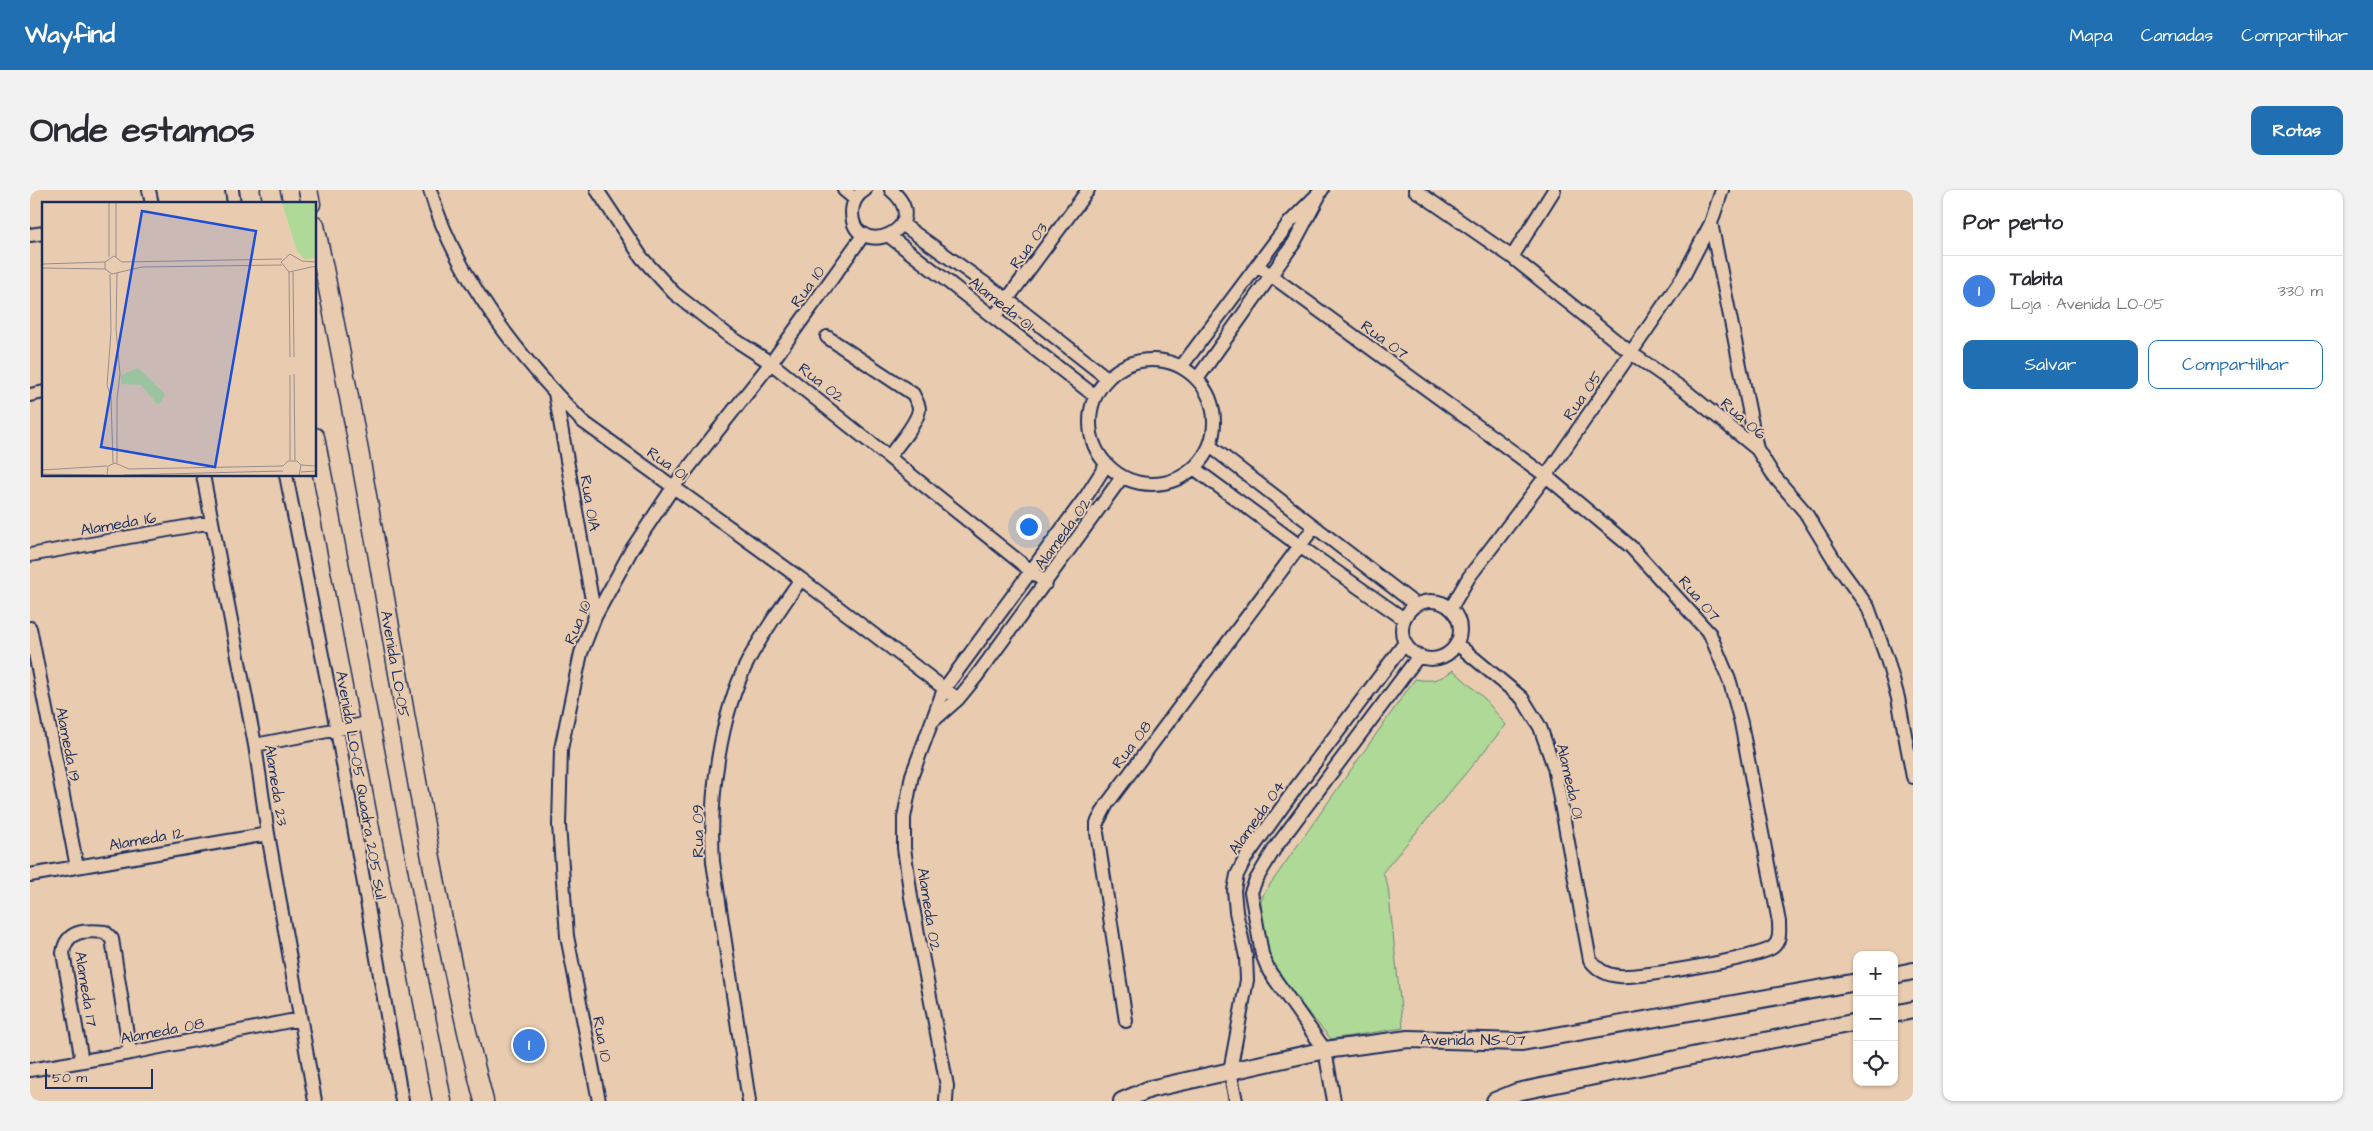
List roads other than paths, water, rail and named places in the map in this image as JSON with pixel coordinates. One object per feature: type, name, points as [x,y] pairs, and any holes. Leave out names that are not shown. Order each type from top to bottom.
[{"type":"main road","name":"Avenida LO-05","points":[[316,230],[340,346],[428,840],[465,1027],[484,1101]]},
{"type":"main road","points":[[316,442],[442,1101]]},
{"type":"street","name":"Rua 01","points":[[430,190],[444,228],[480,296],[555,393],[582,420],[801,579],[958,699]]},
{"type":"street","name":"Rua 02","points":[[598,190],[642,258],[674,293],[729,336],[771,363],[1046,583]]},
{"type":"street","points":[[844,190],[860,195],[853,206],[854,222],[864,234],[872,238],[889,236],[902,224],[904,208],[898,192]]},
{"type":"street","name":"Rua 03","points":[[994,318],[1088,190]]},
{"type":"street","points":[[1181,367],[1289,223],[1322,190]]},
{"type":"street","points":[[1197,379],[1304,227],[1322,190]]},
{"type":"street","name":"Rua 06","points":[[1415,190],[1512,258],[1631,353],[1687,392],[1757,449],[1774,476],[1805,512],[1838,566],[1868,607],[1889,666],[1913,777]]},
{"type":"street","points":[[1512,258],[1554,190]]},
{"type":"street","name":"Rua 05","points":[[1451,608],[1469,577],[1546,476],[1683,277],[1711,223],[1722,190]]},
{"type":"street","points":[[1711,223],[1757,449]]},
{"type":"street","name":"Alameda 01","points":[[902,224],[1008,300],[1107,378]]},
{"type":"street","name":"Rua 10","points":[[599,1101],[567,936],[559,825],[561,749],[581,654],[595,617],[632,549],[674,486],[771,363],[864,234]]},
{"type":"street","name":"Alameda 01","points":[[889,236],[1095,396]]},
{"type":"street","name":"Rua 07","points":[[1258,266],[1546,476],[1631,547],[1710,634],[1730,682],[1740,723],[1780,936],[1775,946],[1756,955],[1632,977],[1604,973],[1590,960]]},
{"type":"street","points":[[827,337],[913,394],[919,410],[915,420],[889,457]]},
{"type":"street","points":[[1142,360],[1162,360],[1181,367],[1197,379],[1207,394],[1213,411],[1214,429],[1210,446],[1195,469],[1166,483],[1147,485],[1122,477],[1106,465],[1098,454],[1091,436],[1090,416],[1095,396],[1107,378],[1123,366],[1142,360]]},
{"type":"street","name":"Rua 01A","points":[[555,393],[595,617]]},
{"type":"street","points":[[1210,446],[1416,604]]},
{"type":"street","name":"Alameda 02","points":[[946,1101],[947,1086],[911,897],[904,848],[904,818],[912,774],[944,689],[1087,495],[1106,465]]},
{"type":"street","points":[[1195,469],[1301,547],[1404,619]]},
{"type":"street","name":"Alameda 23","points":[[203,476],[255,745],[268,834],[316,1101]]},
{"type":"street","name":"Avenida LO-05 Quadra 205 Sul","points":[[286,476],[337,730],[402,1101]]},
{"type":"street","name":"Alameda 02","points":[[931,723],[958,699],[1046,583],[1122,477]]},
{"type":"street","name":"Alameda 16","points":[[30,555],[212,522]]},
{"type":"street","name":"Rua 08","points":[[1126,1021],[1097,823],[1107,804],[1301,547],[1314,527]]},
{"type":"street","name":"Rua 09","points":[[749,1101],[713,862],[712,828],[717,761],[730,709],[748,660],[801,579]]},
{"type":"street","points":[[1434,600],[1451,608],[1460,625],[1457,644],[1444,657],[1436,660],[1418,657],[1404,644],[1402,627],[1404,619],[1416,604],[1434,600]]},
{"type":"street","name":"Alameda 19","points":[[30,628],[77,867]]},
{"type":"street","name":"Alameda 04","points":[[1230,1071],[1247,980],[1246,957],[1236,912],[1234,890],[1237,875],[1268,826],[1404,644]]},
{"type":"street","name":"Alameda 01","points":[[1457,644],[1522,698],[1540,726],[1554,767],[1590,960]]},
{"type":"street","name":"Alameda 04","points":[[1325,1050],[1269,972],[1259,939],[1251,892],[1275,848],[1418,657]]},
{"type":"street","points":[[1349,717],[1365,730]]},
{"type":"street","points":[[255,745],[369,723]]},
{"type":"street","points":[[1335,736],[1351,747]]},
{"type":"street","name":"Alameda 12","points":[[30,875],[268,834]]},
{"type":"street","name":"Alameda 17","points":[[82,1062],[63,953],[66,941],[74,934],[105,932],[112,939],[130,1053]]},
{"type":"street","points":[[1898,974],[1913,971]]},
{"type":"street","name":"Avenida NS-07","points":[[1122,1101],[1150,1090],[1325,1050],[1408,1039],[1522,1042],[1853,983]]},
{"type":"street","points":[[1898,1013],[1913,1010]]},
{"type":"street","name":"Alameda 08","points":[[30,1070],[82,1062],[300,1020]]},
{"type":"street","points":[[1495,1101],[1517,1092],[1853,1023]]},
{"type":"street","points":[[1325,1050],[1334,1101]]},
{"type":"street","points":[[1230,1071],[1236,1101]]},
{"type":"place","name":"Tabita","points":[[529,1045]]}]
